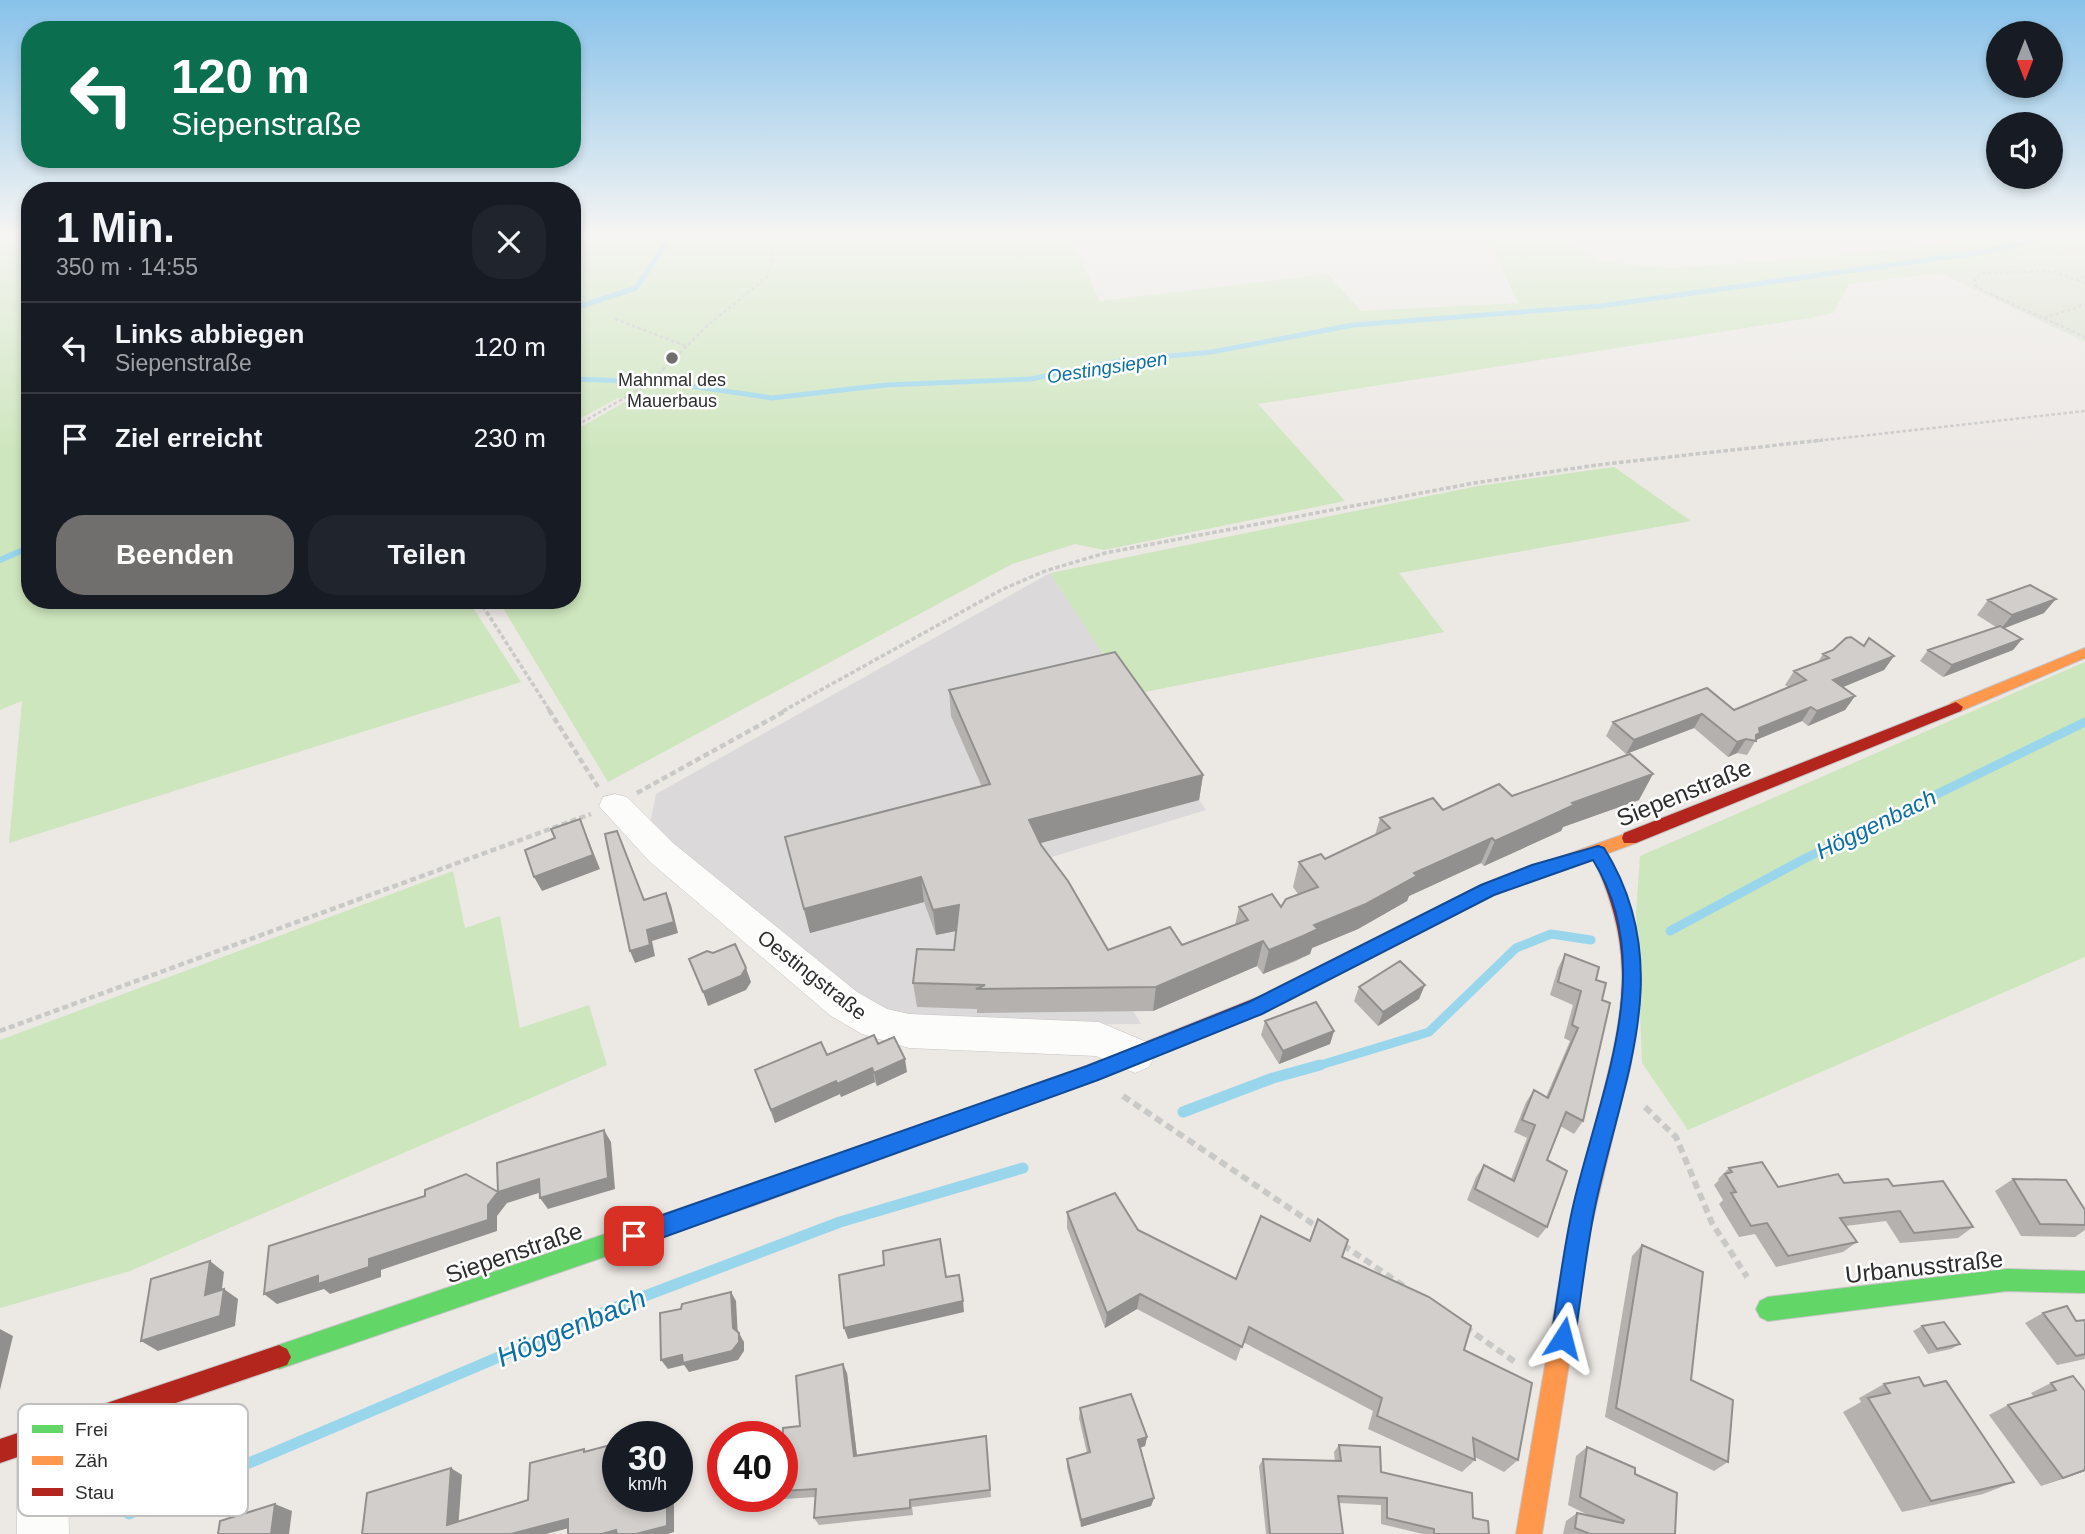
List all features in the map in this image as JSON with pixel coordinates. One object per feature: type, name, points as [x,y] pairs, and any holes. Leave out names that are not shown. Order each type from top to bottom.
[{"type":"street","name":"Siepenstraße","points":[[138,1404],[583,1255],[1090,1074],[1255,1008],[1488,890],[1538,870],[1598,852],[2085,653]]},
{"type":"street","name":"Oestingstraße","points":[[615,806],[661,852],[844,1004],[872,1022],[910,1032],[934,1034],[1099,1039],[1135,1055]]},
{"type":"street","points":[[1528,1534],[1555,1388],[1583,1211],[1625,1054],[1632,966],[1621,900],[1611,874],[1598,852]]},
{"type":"street","name":"Urbanusstraße","points":[[1768,1309],[2007,1280],[2085,1282]]},
{"type":"street","points":[[39,1516],[43,1534]]},
{"type":"path","points":[[581,423],[647,385],[686,346],[731,308]]},
{"type":"path","points":[[2020,308],[2085,337]]},
{"type":"path","points":[[2043,318],[2077,308]]},
{"type":"path","points":[[615,319],[686,346]]},
{"type":"path","points":[[0,1031],[615,806],[1003,589],[1045,571],[1105,553],[1474,483],[1597,466],[2085,411]]},
{"type":"path","points":[[485,609],[600,790],[615,806]]},
{"type":"path","points":[[1090,1074],[1328,1235]]},
{"type":"path","points":[[1618,1083],[1676,1137],[1712,1223],[1768,1309]]},
{"type":"path","points":[[1339,1242],[1407,1289]]},
{"type":"path","points":[[1453,1319],[1555,1388]]},
{"type":"shaded area","points":[[1050,573],[1206,810],[1042,860],[1141,1024],[1031,1025],[893,1014],[866,1000],[650,824],[656,794]]},
{"type":"green space","points":[[0,308],[21,308],[21,609],[474,609],[521,682],[9,843],[22,701],[0,710]]},
{"type":"green space","points":[[581,308],[1358,308],[1361,311],[1428,308],[1836,308],[1833,313],[1810,318],[1258,404],[1345,501],[1104,550],[1075,544],[1012,564],[608,782],[503,609],[581,609],[581,427],[630,399],[618,398],[581,418]]},
{"type":"green space","points":[[2013,308],[2085,308],[2085,342]]},
{"type":"green space","points":[[1614,467],[1691,521],[1399,573],[1444,632],[1130,695],[1050,573],[1478,486]]},
{"type":"green space","points":[[2085,662],[2085,957],[1688,1130],[1642,1063],[1636,913],[1640,856]]},
{"type":"green space","points":[[453,871],[465,928],[500,916],[520,1028],[589,1005],[607,1065],[130,1271],[0,1308],[0,1040]]},
{"type":"building","points":[[2030,585],[2056,599],[2012,615],[1988,600]]},
{"type":"building","points":[[2000,626],[2022,639],[1952,665],[1928,650]]},
{"type":"building","points":[[1851,637],[1864,646],[1869,638],[1894,656],[1833,680],[1855,696],[1817,711],[1811,707],[1759,728],[1756,741],[1746,739],[1737,742],[1702,714],[1634,740],[1613,722],[1707,688],[1734,710],[1806,680],[1794,671],[1829,658],[1823,654]]},
{"type":"building","points":[[1115,652],[1203,775],[1029,820],[1041,845],[1068,881],[1108,950],[1170,927],[1182,945],[1248,920],[1239,907],[1272,894],[1281,907],[1286,899],[1318,887],[1299,862],[1321,854],[1325,859],[1390,828],[1380,818],[1433,798],[1443,810],[1499,784],[1512,796],[1630,754],[1653,774],[1572,803],[1574,805],[1495,841],[1492,838],[1414,873],[1417,876],[1366,904],[1314,925],[1318,929],[1303,936],[1269,950],[1263,941],[1156,987],[976,989],[985,985],[913,983],[917,949],[954,950],[959,905],[933,910],[921,877],[804,909],[785,837],[990,784],[949,690]]},
{"type":"building","points":[[580,819],[593,855],[534,877],[525,850],[555,838],[551,829]]},
{"type":"building","points":[[617,831],[644,900],[666,893],[674,922],[647,930],[650,945],[630,951],[605,834]]},
{"type":"building","points":[[735,944],[746,968],[741,976],[703,992],[689,959]]},
{"type":"building","points":[[1565,954],[1599,967],[1596,980],[1606,983],[1602,1000],[1610,1003],[1583,1121],[1566,1112],[1547,1160],[1567,1171],[1547,1227],[1475,1189],[1484,1165],[1514,1181],[1535,1125],[1522,1120],[1534,1090],[1548,1098],[1578,1028],[1572,1025],[1581,991],[1558,982]]},
{"type":"building","points":[[1400,961],[1425,985],[1383,1012],[1359,987]]},
{"type":"building","points":[[1316,1002],[1334,1031],[1283,1051],[1265,1021]]},
{"type":"building","points":[[874,1035],[878,1044],[894,1037],[905,1059],[874,1073],[872,1068],[837,1084],[836,1081],[771,1110],[755,1070],[821,1042],[827,1055]]},
{"type":"building","points":[[604,1130],[608,1178],[540,1198],[539,1179],[498,1192],[497,1163]]},
{"type":"building","points":[[1762,1162],[1778,1187],[1838,1174],[1844,1183],[1888,1179],[1893,1186],[1943,1181],[1973,1227],[1914,1233],[1900,1211],[1840,1218],[1857,1242],[1788,1256],[1767,1223],[1751,1226],[1731,1193],[1736,1192],[1725,1174],[1732,1172],[1729,1168]]},
{"type":"building","points":[[466,1174],[498,1192],[488,1205],[488,1220],[369,1259],[369,1267],[318,1284],[318,1276],[264,1294],[269,1246],[425,1196],[425,1190]]},
{"type":"building","points":[[2013,1179],[2066,1180],[2085,1210],[2085,1225],[2040,1224]]},
{"type":"building","points":[[1115,1193],[1138,1230],[1236,1279],[1261,1216],[1310,1241],[1318,1219],[1348,1240],[1342,1257],[1429,1297],[1471,1326],[1464,1350],[1532,1383],[1518,1460],[1473,1438],[1475,1460],[1377,1416],[1382,1398],[1249,1327],[1242,1347],[1140,1294],[1107,1313],[1067,1212]]},
{"type":"building","points":[[940,1239],[946,1277],[959,1275],[963,1301],[844,1328],[839,1275],[884,1265],[883,1251]]},
{"type":"building","points":[[1642,1245],[1703,1272],[1691,1380],[1733,1400],[1728,1462],[1616,1408]]},
{"type":"building","points":[[210,1261],[205,1295],[224,1289],[220,1316],[141,1341],[151,1279]]},
{"type":"building","points":[[731,1292],[733,1328],[739,1333],[739,1342],[732,1351],[683,1363],[682,1355],[661,1360],[660,1313],[681,1309],[682,1304]]},
{"type":"building","points":[[2067,1306],[2076,1321],[2085,1320],[2085,1354],[2076,1356],[2043,1313]]},
{"type":"building","points":[[1944,1322],[1960,1344],[1937,1349],[1922,1326]]},
{"type":"building","points":[[843,1364],[854,1456],[986,1436],[990,1490],[910,1500],[910,1508],[814,1518],[816,1489],[798,1490],[800,1426],[796,1376]]},
{"type":"building","points":[[2073,1376],[2085,1391],[2085,1470],[2063,1478],[2008,1405],[2056,1390],[2051,1383]]},
{"type":"building","points":[[1919,1377],[1924,1386],[1946,1381],[2014,1482],[1931,1501],[1868,1398],[1890,1393],[1884,1384]]},
{"type":"building","points":[[1131,1394],[1147,1437],[1138,1440],[1154,1498],[1081,1520],[1067,1459],[1090,1452],[1080,1408]]},
{"type":"building","points":[[1339,1445],[1380,1447],[1381,1472],[1472,1493],[1473,1518],[1488,1521],[1489,1534],[1434,1534],[1434,1529],[1387,1518],[1387,1498],[1338,1496],[1343,1534],[1270,1534],[1263,1459],[1341,1461]]},
{"type":"building","points":[[602,1447],[602,1512],[667,1512],[667,1526],[636,1534],[617,1534],[616,1530],[602,1534],[568,1534],[568,1519],[511,1534],[362,1534],[367,1493],[451,1468],[447,1525],[528,1500],[530,1463],[584,1449],[584,1452]]},
{"type":"building","points":[[1587,1447],[1635,1468],[1635,1474],[1677,1493],[1675,1534],[1590,1534],[1575,1528],[1577,1513],[1623,1523],[1624,1520],[1580,1497]]},
{"type":"building","points":[[275,1504],[271,1534],[218,1534],[220,1521],[248,1516],[248,1512]]},
{"type":"waterway","name":"Oestingsiepen","points":[[664,382],[772,398],[886,385],[1031,379],[1118,361],[1212,352],[1353,325],[1579,308]]},
{"type":"waterway","points":[[581,379],[634,381]]},
{"type":"waterway","points":[[0,560],[21,551]]},
{"type":"waterway","name":"Höggenbach","points":[[1670,931],[1804,859],[2085,722]]},
{"type":"waterway","points":[[1314,1067],[1429,1032],[1516,948],[1551,934],[1591,940]]},
{"type":"waterway","points":[[1183,1112],[1273,1078],[1320,1065]]},
{"type":"waterway","name":"Höggenbach","points":[[248,1463],[621,1305],[840,1222],[1023,1168]]},
{"type":"traffic: fast","points":[[279,1357],[752,1195]]},
{"type":"traffic: fast","points":[[1768,1309],[2007,1280],[2085,1282]]},
{"type":"traffic: slow","points":[[1956,707],[2085,653]]},
{"type":"traffic: slow","points":[[1275,998],[1487,890],[1630,838]]},
{"type":"traffic: slow","points":[[1529,1534],[1579,1232],[1613,1094]]},
{"type":"traffic: jam","points":[[1630,838],[1956,707]]},
{"type":"traffic: jam","points":[[1598,852],[1612,879],[1626,920],[1632,970],[1628,1020],[1613,1094]]},
{"type":"traffic: jam","points":[[752,1195],[1090,1074],[1275,998]]},
{"type":"traffic: jam","points":[[140,1404],[279,1357]]},
{"type":"traffic: jam","points":[[0,1451],[18,1445]]},
{"type":"place","name":"Mahnmal des Mauerbaus","points":[[672,358]]},
{"type":"route","points":[[634,1236],[1090,1074],[1255,1008],[1488,890],[1538,870],[1598,852],[1611,874],[1627,923],[1632,986],[1625,1054],[1583,1211],[1563,1338]]}]
